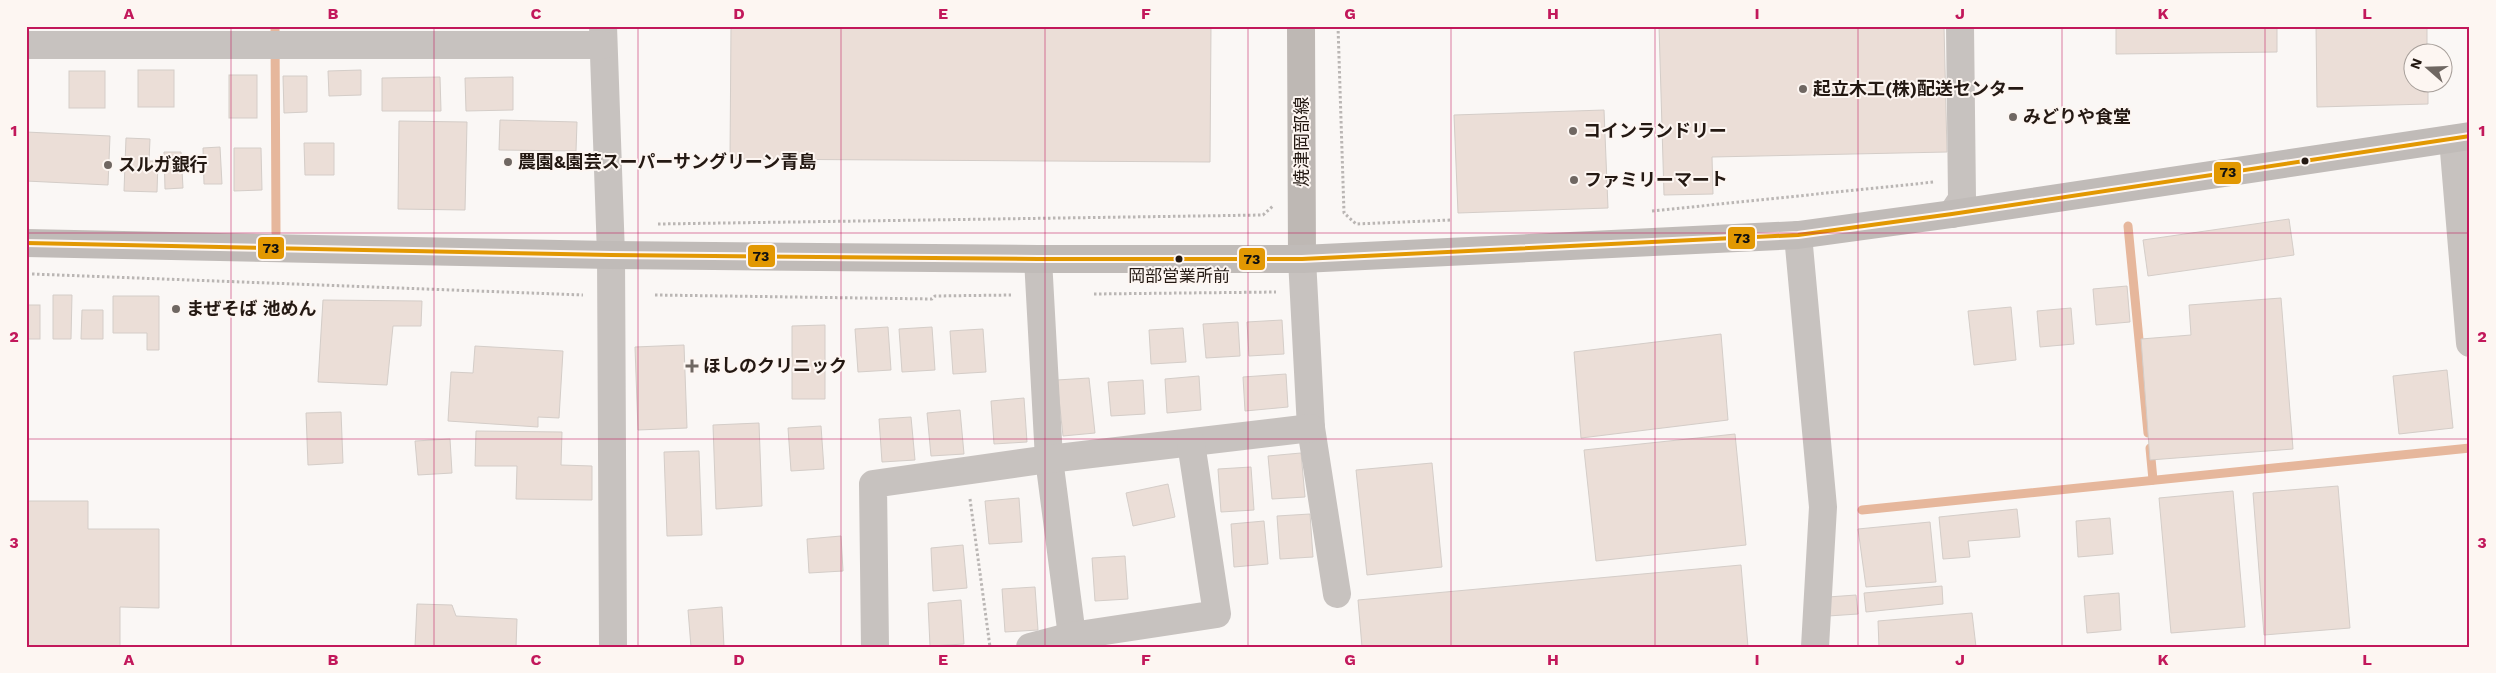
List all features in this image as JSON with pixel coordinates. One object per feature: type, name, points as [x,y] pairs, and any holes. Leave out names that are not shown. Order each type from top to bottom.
[{"type":"main road","name":"焼津岡部線","points":[[1302,26],[1302,259]]},
{"type":"main road","points":[[26,242],[611,256],[1302,259],[1798,235],[1952,214],[2461,138]]},
{"type":"street","points":[[1952,214],[1962,199],[1960,26]]},
{"type":"street","points":[[26,45],[602,35],[611,256],[613,647]]},
{"type":"street","points":[[2461,138],[2470,343]]},
{"type":"street","points":[[1798,235],[1823,507],[1815,647]]},
{"type":"street","points":[[1038,259],[1049,459],[1072,636]]},
{"type":"street","points":[[1302,259],[1310,428],[1337,594]]},
{"type":"street","points":[[875,647],[873,484],[1049,459],[1310,428]]},
{"type":"street","points":[[1030,647],[1072,636],[1217,614],[1191,443]]},
{"type":"path","points":[[1338,26],[1344,213],[1356,224],[1454,220]]},
{"type":"path","points":[[1650,211],[1935,182]]},
{"type":"path","points":[[648,224],[1263,215],[1273,206]]},
{"type":"path","points":[[26,274],[589,295]]},
{"type":"path","points":[[1094,294],[1280,292]]},
{"type":"path","points":[[655,295],[802,296],[853,299],[1018,295]]},
{"type":"path","points":[[966,470],[990,647]]},
{"type":"building","points":[[731,26],[1211,26],[1210,162],[730,159]]},
{"type":"building","name":"起立木工(株)配送センター","points":[[1659,26],[1944,26],[1947,152],[1712,157],[1713,194],[1664,195]]},
{"type":"building","points":[[2116,26],[2277,26],[2277,52],[2116,54]]},
{"type":"building","points":[[2316,26],[2427,26],[2427,42],[2404,42],[2404,92],[2428,92],[2428,104],[2317,107]]},
{"type":"building","points":[[138,70],[174,70],[174,107],[138,107]]},
{"type":"building","points":[[361,70],[361,95],[329,96],[328,71]]},
{"type":"building","points":[[69,71],[105,71],[105,108],[69,108]]},
{"type":"building","points":[[229,75],[257,75],[257,118],[229,118]]},
{"type":"building","points":[[283,76],[307,76],[307,112],[284,113]]},
{"type":"building","points":[[440,77],[441,111],[382,111],[382,78]]},
{"type":"building","points":[[513,77],[513,110],[466,111],[465,78]]},
{"type":"building","points":[[1604,110],[1608,208],[1458,213],[1454,115]]},
{"type":"building","points":[[500,120],[577,122],[576,151],[499,150]]},
{"type":"building","points":[[399,121],[467,122],[465,210],[398,209]]},
{"type":"building","points":[[26,132],[110,136],[108,185],[26,181]]},
{"type":"building","points":[[126,138],[150,139],[149,161],[158,161],[157,192],[124,191]]},
{"type":"building","points":[[304,143],[334,143],[334,175],[305,175]]},
{"type":"building","points":[[220,147],[222,184],[204,184],[203,148]]},
{"type":"building","points":[[234,148],[261,148],[262,190],[234,191]]},
{"type":"building","points":[[164,152],[181,152],[183,188],[165,189]]},
{"type":"building","points":[[2289,219],[2294,255],[2148,276],[2143,240]]},
{"type":"building","points":[[2127,286],[2130,322],[2096,325],[2093,289]]},
{"type":"building","points":[[53,295],[72,295],[71,339],[53,339]]},
{"type":"building","points":[[113,296],[159,296],[159,350],[147,350],[147,333],[113,333]]},
{"type":"building","points":[[2281,298],[2293,449],[2150,460],[2141,339],[2191,335],[2189,305]]},
{"type":"building","points":[[323,300],[422,301],[421,326],[393,326],[387,385],[318,382]]},
{"type":"building","points":[[26,305],[40,305],[40,339],[26,339]]},
{"type":"building","points":[[2011,307],[2016,360],[1974,365],[1968,311]]},
{"type":"building","points":[[2071,308],[2074,344],[2040,347],[2037,311]]},
{"type":"building","points":[[82,310],[103,310],[103,339],[81,339]]},
{"type":"building","points":[[1282,320],[1284,354],[1249,356],[1247,322]]},
{"type":"building","points":[[1238,322],[1240,356],[1206,358],[1203,324]]},
{"type":"building","points":[[825,325],[825,399],[792,399],[792,326]]},
{"type":"building","points":[[888,327],[891,370],[858,372],[855,329]]},
{"type":"building","points":[[932,327],[935,370],[902,372],[899,329]]},
{"type":"building","points":[[1183,328],[1186,362],[1151,364],[1149,330]]},
{"type":"building","points":[[983,329],[986,372],[953,374],[950,331]]},
{"type":"building","points":[[1721,334],[1728,420],[1581,438],[1574,352]]},
{"type":"building","points":[[684,345],[687,428],[638,430],[635,347]]},
{"type":"building","points":[[475,346],[563,351],[559,418],[538,417],[538,427],[448,421],[451,372],[473,373]]},
{"type":"building","points":[[2447,370],[2453,428],[2399,434],[2393,376]]},
{"type":"building","points":[[1286,374],[1288,407],[1245,411],[1243,377]]},
{"type":"building","points":[[1199,376],[1201,410],[1167,413],[1165,379]]},
{"type":"building","points":[[1089,378],[1095,433],[1063,436],[1057,380]]},
{"type":"building","points":[[1143,380],[1145,414],[1111,416],[1108,382]]},
{"type":"building","points":[[1024,398],[1027,442],[994,444],[991,401]]},
{"type":"building","points":[[960,410],[964,454],[931,456],[927,413]]},
{"type":"building","points":[[341,412],[343,463],[308,465],[306,413]]},
{"type":"building","points":[[911,417],[915,460],[882,462],[879,419]]},
{"type":"building","points":[[759,423],[762,506],[716,509],[713,425]]},
{"type":"building","points":[[821,426],[824,469],[791,471],[788,428]]},
{"type":"building","points":[[476,431],[562,432],[561,465],[592,466],[592,500],[516,499],[517,466],[475,466]]},
{"type":"building","points":[[1735,434],[1746,545],[1596,561],[1584,450]]},
{"type":"building","points":[[450,439],[452,473],[418,475],[415,441]]},
{"type":"building","points":[[699,451],[702,535],[667,536],[664,452]]},
{"type":"building","points":[[1301,453],[1305,497],[1272,499],[1268,456]]},
{"type":"building","points":[[1432,463],[1442,567],[1367,575],[1356,470]]},
{"type":"building","points":[[1251,467],[1254,510],[1221,512],[1218,469]]},
{"type":"building","points":[[1168,484],[1175,517],[1133,526],[1126,493]]},
{"type":"building","points":[[2338,486],[2350,628],[2264,635],[2253,493]]},
{"type":"building","points":[[2233,491],[2245,627],[2171,633],[2159,498]]},
{"type":"building","points":[[1019,498],[1022,542],[989,544],[985,501]]},
{"type":"building","points":[[26,501],[88,501],[88,529],[159,529],[159,608],[120,607],[120,647],[26,647]]},
{"type":"building","points":[[2017,509],[2020,537],[1968,541],[1970,557],[1943,559],[1939,517]]},
{"type":"building","points":[[1310,514],[1313,557],[1280,559],[1277,516]]},
{"type":"building","points":[[2110,518],[2113,554],[2078,557],[2076,521]]},
{"type":"building","points":[[1264,521],[1268,564],[1234,567],[1231,524]]},
{"type":"building","points":[[1930,522],[1936,582],[1866,587],[1858,529]]},
{"type":"building","points":[[841,536],[843,571],[809,573],[807,539]]},
{"type":"building","points":[[963,545],[967,588],[933,591],[931,548]]},
{"type":"building","points":[[1125,556],[1128,599],[1095,601],[1092,558]]},
{"type":"building","points":[[1741,565],[1748,647],[1362,647],[1358,600]]},
{"type":"building","points":[[1942,586],[1943,604],[1866,612],[1864,593]]},
{"type":"building","points":[[1035,587],[1038,630],[1005,632],[1002,589]]},
{"type":"building","points":[[2119,593],[2121,630],[2087,633],[2084,596]]},
{"type":"building","points":[[1856,595],[1858,614],[1828,616],[1828,597]]},
{"type":"building","points":[[961,600],[964,644],[930,646],[928,603]]},
{"type":"building","points":[[417,604],[452,605],[456,616],[517,619],[516,647],[415,647]]},
{"type":"building","points":[[722,607],[724,647],[691,647],[688,610]]},
{"type":"building","points":[[1972,613],[1976,647],[1879,647],[1878,621]]},
{"type":"waterway","points":[[275,26],[276,233]]},
{"type":"waterway","points":[[2128,226],[2148,433]]},
{"type":"waterway","points":[[2150,448],[2153,480]]},
{"type":"waterway","points":[[1862,510],[2470,448]]},
{"type":"transit line","name":"73","points":[[26,243],[611,255],[1038,259],[1302,259],[1798,235],[1952,214],[2470,136]]},
{"type":"place","name":"起立木工(株)配送センター","points":[[1803,89]]},
{"type":"place","name":"みどりや食堂","points":[[2013,117]]},
{"type":"place","name":"コインランドリー","points":[[1573,131]]},
{"type":"place","name":"農園&園芸スーパーサングリーン青島","points":[[508,162]]},
{"type":"place","name":"スルガ銀行","points":[[108,165]]},
{"type":"place","name":"ファミリーマート","points":[[1574,180]]},
{"type":"place","name":"岡部営業所前","points":[[1179,259]]},
{"type":"place","name":"まぜそば 池めん","points":[[176,309]]},
{"type":"place","name":"ほしのクリニック","points":[[692,366]]}]
